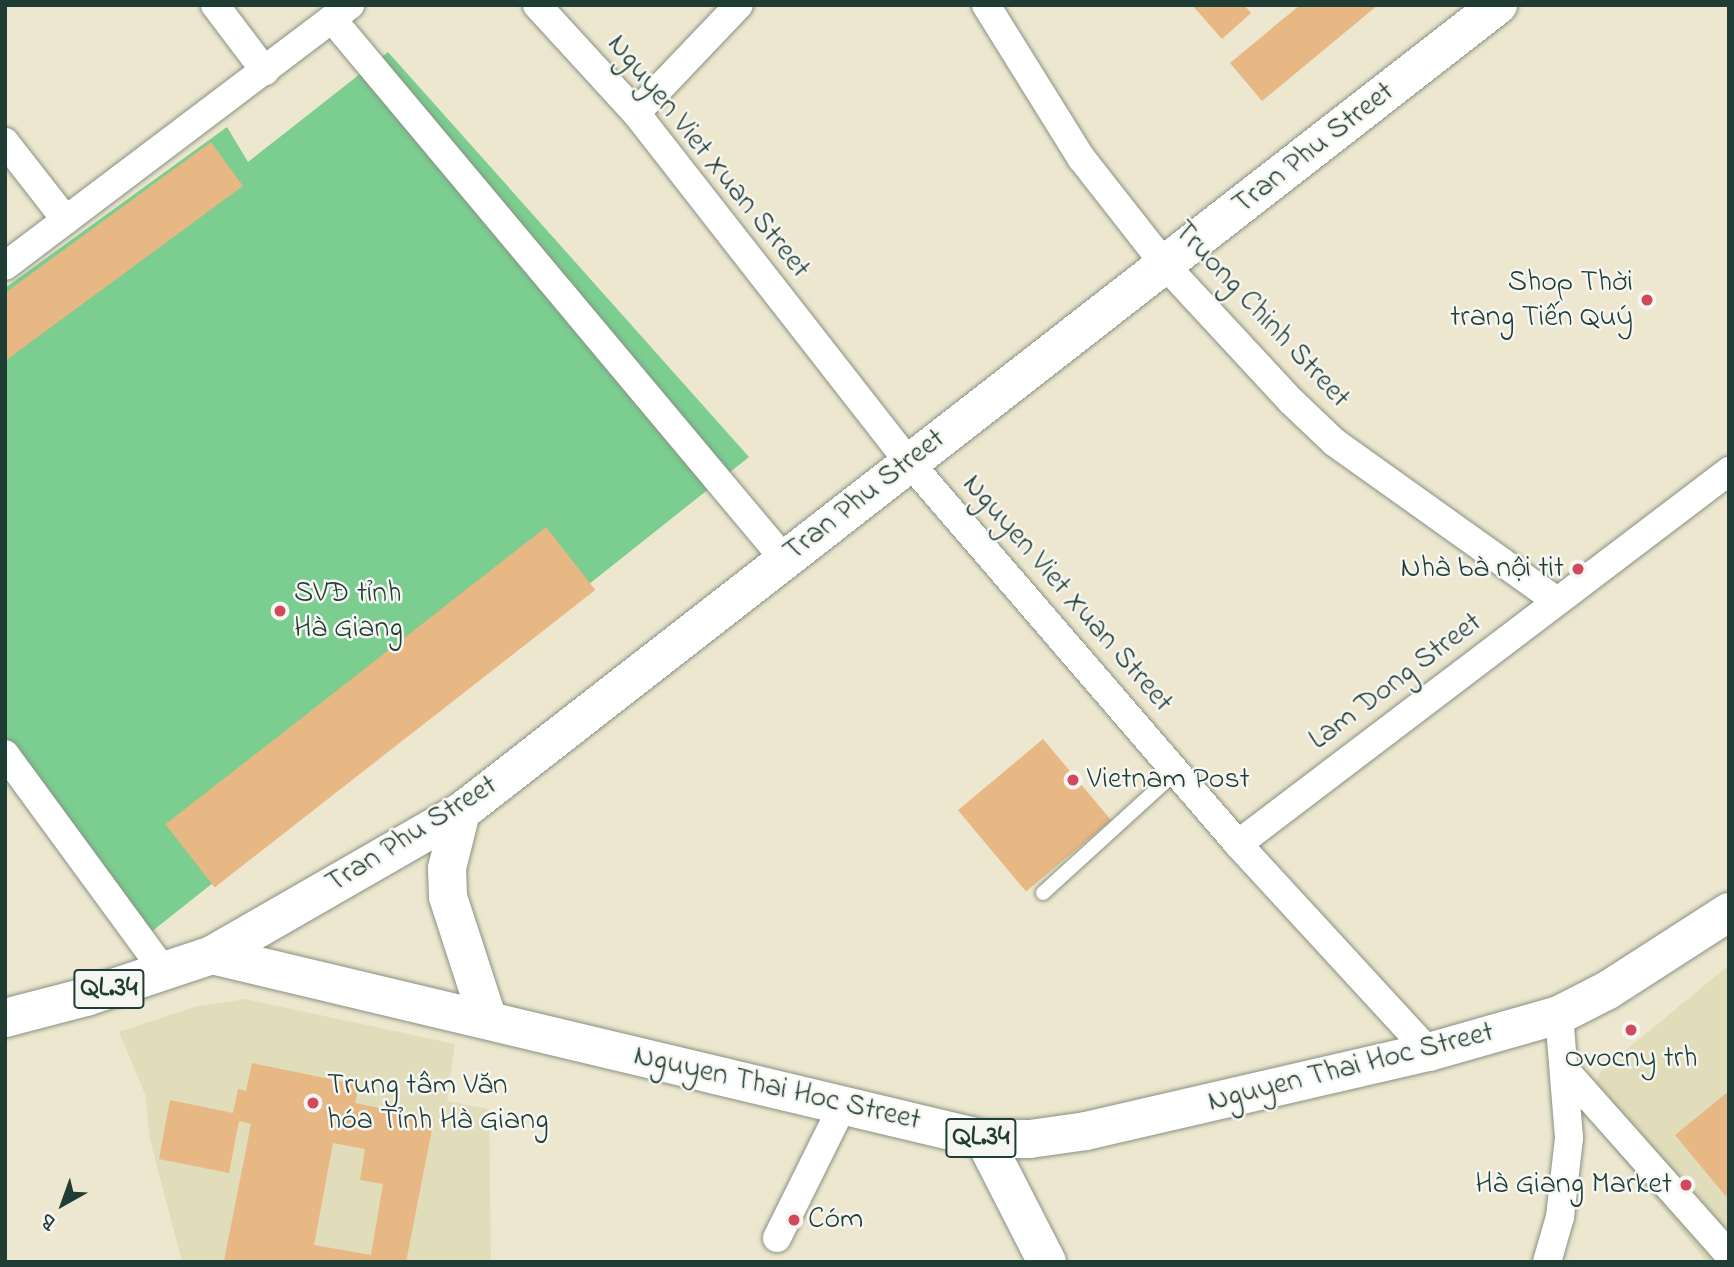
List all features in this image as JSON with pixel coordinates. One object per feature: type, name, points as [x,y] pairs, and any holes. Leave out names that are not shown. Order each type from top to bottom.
[{"type":"main road","name":"Tran Phu Street","points":[[212,955],[461,812],[1498,5]]},
{"type":"main road","points":[[461,812],[447,868],[448,897],[488,1020]]},
{"type":"main road","name":"Nguyen Thai Hoc Street","points":[[212,955],[984,1139],[1086,1130],[1429,1052],[1559,1015],[1608,990],[1729,912]]},
{"type":"main road","name":"QL.34","points":[[5,1018],[212,955]]},
{"type":"main road","points":[[984,1139],[1047,1262]]},
{"type":"street","points":[[215,5],[265,71]]},
{"type":"street","name":"Nguyen Viet Xuan Street","points":[[537,5],[636,113],[909,462],[1238,844],[1429,1052]]},
{"type":"street","points":[[636,113],[739,5]]},
{"type":"street","name":"Truong Chinh Street","points":[[986,5],[1082,159],[1165,265],[1334,442],[1557,601]]},
{"type":"street","points":[[5,266],[341,12],[784,559]]},
{"type":"street","points":[[5,142],[66,220]]},
{"type":"street","name":"Lam Dong Street","points":[[1238,844],[1729,471]]},
{"type":"street","points":[[5,754],[164,971]]},
{"type":"street","points":[[1547,1262],[1566,1181],[1569,1138],[1559,1015]]},
{"type":"street","points":[[1565,1070],[1729,1255]]},
{"type":"street","points":[[777,1238],[843,1105]]},
{"type":"lane","points":[[1043,893],[1176,772]]},
{"type":"shaded area","name":"Hà Giang Market","points":[[1729,965],[1729,1262],[1707,1262],[1581,1109],[1602,1070]]},
{"type":"shaded area","points":[[245,999],[455,1044],[447,1101],[489,1109],[491,1262],[182,1262],[150,1140],[145,1094],[119,1032],[194,1007]]},
{"type":"green space","name":"SVĐ tỉnh Hà Giang","points":[[388,52],[749,457],[136,944],[5,765],[5,288],[227,127],[248,162]]},
{"type":"building","points":[[1192,5],[1244,5],[1251,13],[1222,39]]},
{"type":"building","points":[[1300,5],[1378,5],[1262,101],[1230,63]]},
{"type":"building","points":[[211,142],[243,186],[5,361],[5,293]]},
{"type":"building","points":[[546,527],[595,590],[215,887],[165,824]]},
{"type":"building","points":[[1043,739],[1111,820],[1026,892],[958,810]]},
{"type":"building","points":[[252,1063],[359,1085],[355,1103],[434,1119],[406,1262],[224,1261],[251,1124],[239,1121],[229,1173],[159,1159],[170,1100],[233,1113],[238,1089],[246,1091]],"holes":[[[333,1143],[365,1149],[360,1180],[383,1184],[371,1255],[314,1245]]]},
{"type":"building","points":[[1729,1091],[1729,1200],[1675,1135]]},
{"type":"place","name":"Shop Thời trang Tiến Quý","points":[[1647,300]]},
{"type":"place","name":"Nhà bà nội tit","points":[[1578,569]]},
{"type":"place","name":"SVĐ tỉnh Hà Giang","points":[[280,611]]},
{"type":"place","name":"Vietnam Post","points":[[1073,780]]},
{"type":"place","name":"Ovocny trh","points":[[1631,1030]]},
{"type":"place","name":"Trung tâm Văn hóa Tỉnh Hà Giang","points":[[313,1103]]},
{"type":"place","name":"Hà Giang Market","points":[[1686,1185]]},
{"type":"place","name":"Cóm","points":[[794,1220]]}]
